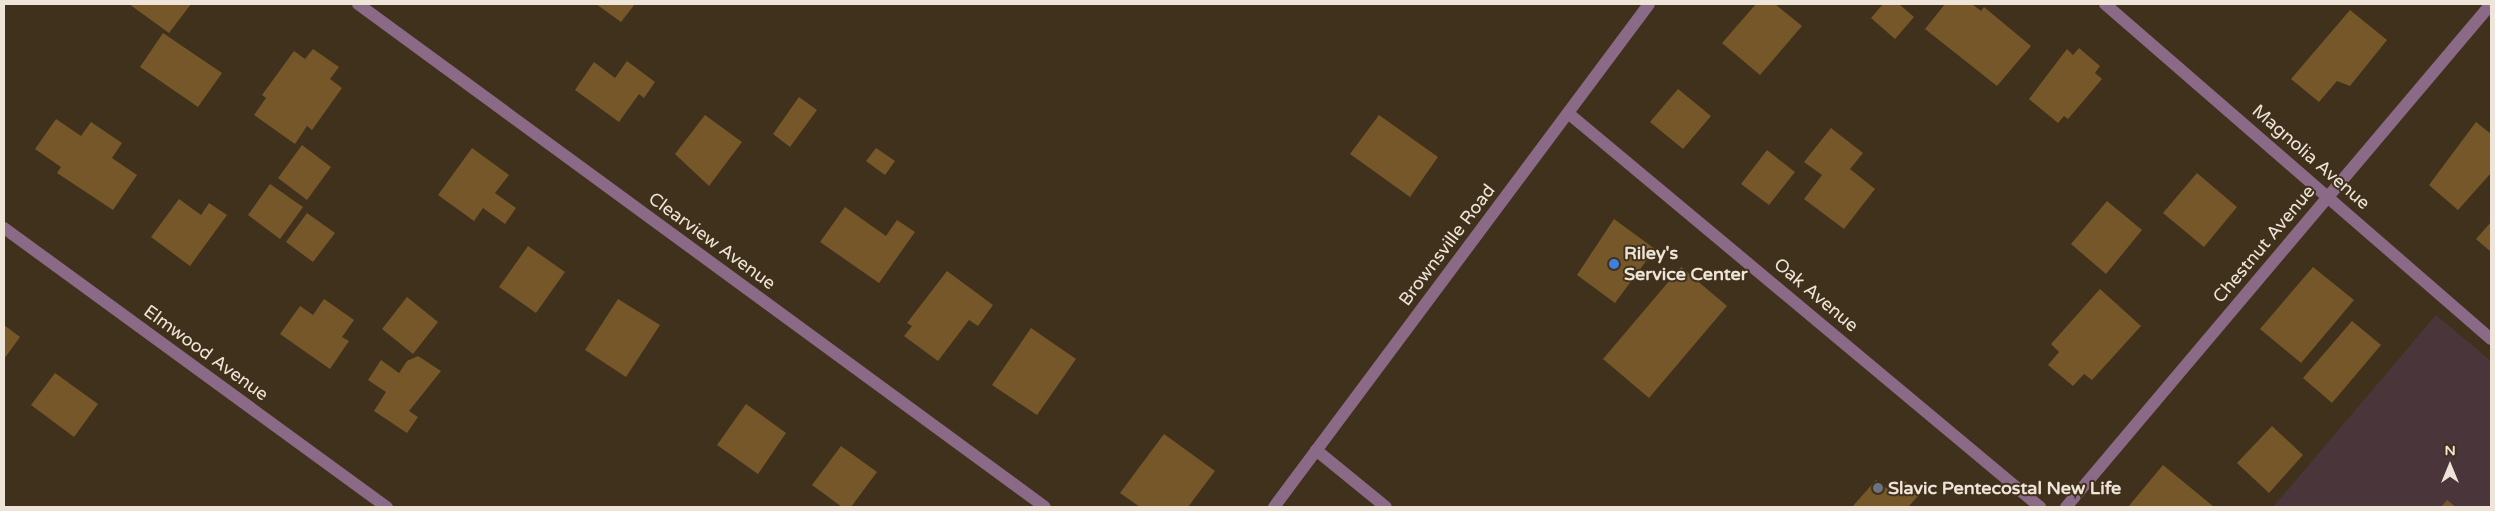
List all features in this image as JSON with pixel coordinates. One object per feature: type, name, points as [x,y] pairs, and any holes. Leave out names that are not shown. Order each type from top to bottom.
[{"type":"street","name":"Clearview Avenue","points":[[358,4],[1045,507]]},
{"type":"street","name":"Brownsville Road","points":[[1274,507],[1649,4]]},
{"type":"street","name":"Magnolia Avenue","points":[[2105,4],[2328,194],[2491,339]]},
{"type":"street","name":"Chestnut Avenue","points":[[2066,507],[2328,194],[2491,4]]},
{"type":"street","name":"Oak Avenue","points":[[1568,113],[2040,507]]},
{"type":"street","name":"Elmwood Avenue","points":[[4,228],[387,507]]},
{"type":"street","points":[[1316,450],[1386,507]]},
{"type":"shaded area","points":[[2436,315],[2491,361],[2491,507],[2273,507]]},
{"type":"building","points":[[129,4],[191,4],[169,33]]},
{"type":"building","points":[[596,4],[635,4],[621,22]]},
{"type":"building","points":[[1756,4],[1775,4],[1802,26],[1760,75],[1722,43]]},
{"type":"building","points":[[1883,4],[1899,4],[1914,17],[1895,39],[1871,18]]},
{"type":"building","points":[[1945,4],[1972,4],[1981,11],[1984,7],[2031,46],[1997,86],[1925,29]]},
{"type":"building","points":[[2350,10],[2387,40],[2350,86],[2337,81],[2319,102],[2291,79]]},
{"type":"building","points":[[163,33],[222,73],[198,107],[140,67]]},
{"type":"building","points":[[2079,48],[2100,66],[2095,73],[2102,79],[2068,119],[2064,116],[2058,123],[2029,99],[2067,49],[2073,55]]},
{"type":"building","points":[[313,49],[339,67],[330,79],[342,88],[312,130],[307,126],[295,144],[254,115],[266,98],[262,95],[294,51],[305,59]]},
{"type":"building","points":[[627,61],[655,82],[644,98],[639,94],[619,122],[575,90],[594,62],[615,78]]},
{"type":"building","points":[[1678,89],[1711,116],[1683,149],[1650,122]]},
{"type":"building","points":[[799,97],[817,110],[790,147],[773,134]]},
{"type":"building","points":[[705,115],[742,142],[709,186],[675,154]]},
{"type":"building","points":[[1379,115],[1438,157],[1410,197],[1350,154]]},
{"type":"building","points":[[56,119],[81,136],[91,122],[122,143],[112,158],[137,175],[113,210],[57,173],[61,167],[35,149]]},
{"type":"building","points":[[2476,122],[2491,134],[2491,173],[2458,210],[2429,185]]},
{"type":"building","points":[[1831,128],[1863,153],[1850,169],[1875,189],[1844,229],[1804,199],[1822,175],[1804,162]]},
{"type":"building","points":[[302,145],[331,167],[307,200],[278,178]]},
{"type":"building","points":[[472,148],[509,175],[495,193],[516,208],[505,224],[483,208],[474,221],[438,195]]},
{"type":"building","points":[[876,148],[895,161],[885,175],[866,161]]},
{"type":"building","points":[[1767,150],[1795,172],[1769,205],[1741,184]]},
{"type":"building","points":[[2197,173],[2237,207],[2204,247],[2163,213]]},
{"type":"building","points":[[270,184],[303,207],[280,239],[248,215]]},
{"type":"building","points":[[179,199],[201,215],[209,203],[227,215],[190,266],[151,237]]},
{"type":"building","points":[[2107,201],[2142,230],[2106,274],[2071,244]]},
{"type":"building","points":[[845,207],[886,236],[897,220],[915,232],[879,283],[820,242]]},
{"type":"building","points":[[307,213],[335,233],[313,262],[286,242]]},
{"type":"building","name":"Riley's Service Center","points":[[1614,219],[1655,249],[1615,303],[1577,275]]},
{"type":"building","points":[[2491,222],[2491,252],[2476,239]]},
{"type":"building","points":[[528,246],[565,272],[536,313],[499,287]]},
{"type":"building","points":[[1681,267],[1727,306],[1649,398],[1603,359]]},
{"type":"building","points":[[2313,267],[2354,300],[2301,363],[2260,329]]},
{"type":"building","points":[[947,271],[993,305],[978,326],[969,320],[938,361],[904,336],[912,326],[907,323]]},
{"type":"building","points":[[2100,289],[2141,326],[2092,380],[2084,374],[2073,386],[2048,365],[2059,352],[2051,344]]},
{"type":"building","points":[[407,297],[438,322],[413,354],[382,329]]},
{"type":"building","points":[[324,299],[354,320],[342,337],[349,341],[330,369],[280,334],[300,306],[313,315]]},
{"type":"building","points":[[618,299],[660,325],[626,377],[585,350]]},
{"type":"building","points":[[2352,321],[2381,345],[2332,403],[2303,378]]},
{"type":"building","points":[[4,325],[20,337],[4,359]]},
{"type":"building","points":[[1031,328],[1076,359],[1037,415],[992,385]]},
{"type":"building","points":[[418,356],[441,371],[409,411],[418,417],[407,433],[374,411],[386,392],[368,380],[381,360],[399,373],[407,361]]},
{"type":"building","points":[[55,373],[98,404],[74,437],[31,405]]},
{"type":"building","points":[[746,404],[786,433],[758,474],[717,445]]},
{"type":"building","points":[[2272,426],[2303,455],[2269,493],[2237,463]]},
{"type":"building","points":[[1164,434],[1215,471],[1188,507],[1140,507],[1120,493]]},
{"type":"building","points":[[841,446],[877,472],[851,507],[842,507],[812,485]]},
{"type":"building","points":[[2163,465],[2214,507],[2128,507]]},
{"type":"building","name":"Slavic Pentecostal New Life","points":[[1876,480],[1894,494],[1905,481],[1920,494],[1908,507],[1852,507]]},
{"type":"building","points":[[2447,500],[2456,507],[2441,507]]},
{"type":"place","name":"Riley's Service Center","points":[[1614,264]]},
{"type":"place","name":"Slavic Pentecostal New Life","points":[[1878,488]]}]
